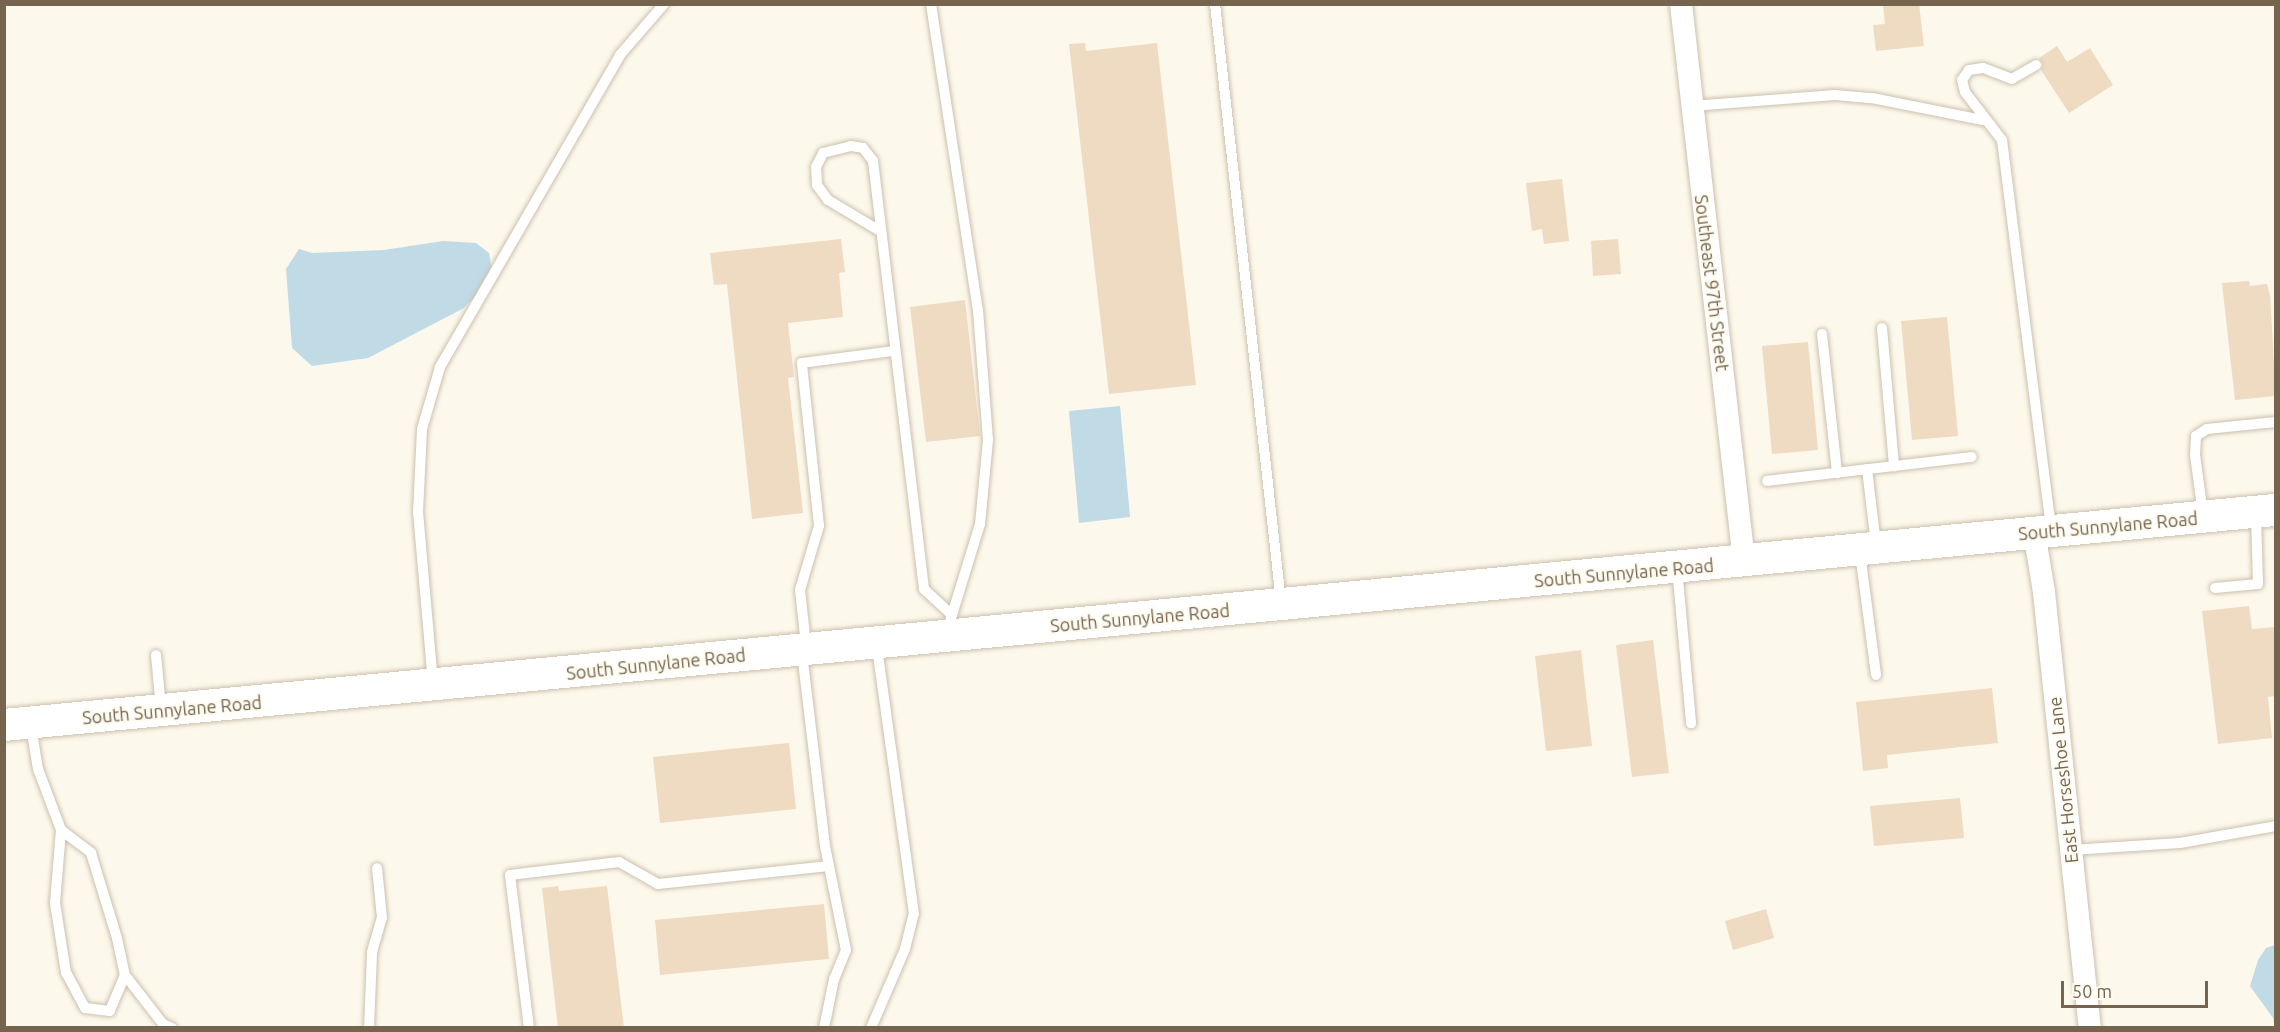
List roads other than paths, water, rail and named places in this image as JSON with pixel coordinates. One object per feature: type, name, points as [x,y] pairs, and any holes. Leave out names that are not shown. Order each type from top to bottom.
[{"type":"street","name":"Southeast 97th Street","points":[[1681,4],[1744,561]]},
{"type":"street","name":"South Sunnylane Road","points":[[17,724],[877,643],[949,626],[1281,605],[2265,511]]},
{"type":"street","name":"East Horseshoe Lane","points":[[2043,531],[2071,850],[2090,1028]]},
{"type":"lane","points":[[433,686],[418,512],[422,429],[440,367],[620,55],[664,4]]},
{"type":"lane","points":[[931,4],[978,310],[988,440],[980,524],[949,626]]},
{"type":"lane","points":[[1215,4],[1281,605]]},
{"type":"lane","points":[[2036,65],[2012,79],[1998,70],[1968,70],[1962,80],[1965,92],[2002,140],[2043,531]]},
{"type":"lane","points":[[1692,106],[1835,95],[1872,98],[1988,122]]},
{"type":"lane","points":[[880,231],[828,200],[817,185],[816,167],[823,153],[851,146],[863,148],[873,161],[893,351],[924,589],[949,626]]},
{"type":"lane","points":[[1882,328],[1894,466]]},
{"type":"lane","points":[[1822,334],[1837,473]]},
{"type":"lane","points":[[824,1028],[834,979],[846,950],[829,866],[804,650],[800,590],[819,526],[818,487],[802,363],[893,351]]},
{"type":"lane","points":[[2203,517],[2195,455],[2196,436],[2207,429],[2276,422]]},
{"type":"lane","points":[[1767,481],[1972,457]]},
{"type":"lane","points":[[1868,469],[1868,549],[1876,675]]},
{"type":"lane","points":[[2215,588],[2258,584],[2265,511]]},
{"type":"lane","points":[[1677,568],[1691,723]]},
{"type":"lane","points":[[871,1028],[905,949],[914,914],[877,643]]},
{"type":"lane","points":[[156,655],[162,711]]},
{"type":"lane","points":[[17,724],[62,830],[55,903],[66,973],[85,1008],[110,1011],[124,975]]},
{"type":"lane","points":[[2071,850],[2180,843],[2276,826]]},
{"type":"lane","points":[[62,830],[91,853],[124,975],[162,1023],[172,1028]]},
{"type":"lane","points":[[529,1028],[510,875],[619,862],[657,884],[829,866]]},
{"type":"lane","points":[[369,1028],[372,952],[382,918],[378,868]]},
{"type":"water","points":[[443,241],[476,243],[489,253],[493,276],[464,308],[368,358],[312,366],[292,348],[286,269],[299,249],[312,253],[384,250]]},
{"type":"water","points":[[1120,406],[1130,517],[1079,523],[1069,411]]},
{"type":"water","points":[[2275,945],[2275,1028],[2273,1018],[2250,986],[2258,960],[2266,948]]}]
